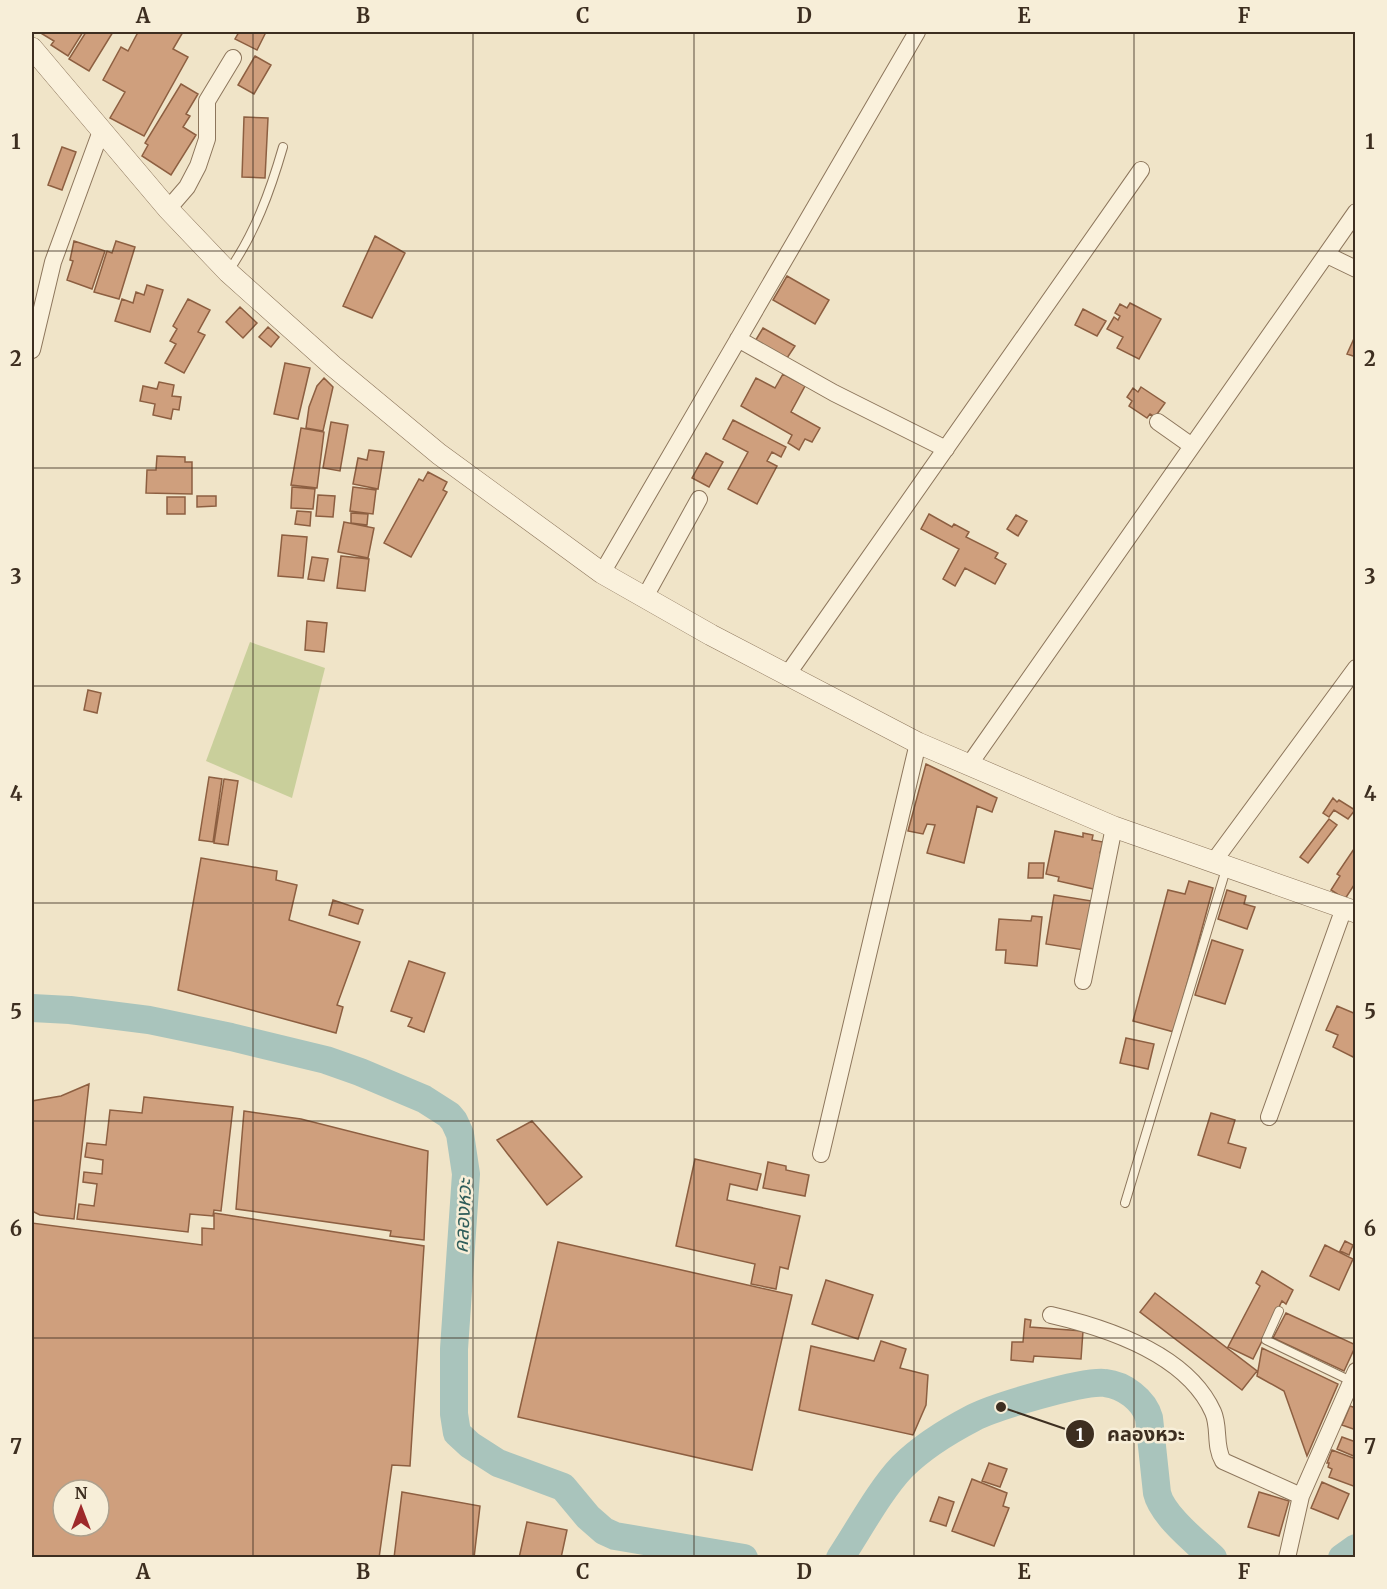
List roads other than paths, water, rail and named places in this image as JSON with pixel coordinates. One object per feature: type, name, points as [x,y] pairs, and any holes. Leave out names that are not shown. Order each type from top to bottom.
[{"type":"street","points":[[602,573],[917,32]]},
{"type":"street","points":[[32,48],[168,209],[228,272],[333,366],[439,454],[602,573],[711,635],[918,743],[1114,827],[1352,909],[1269,1117]]},
{"type":"street","points":[[168,209],[187,187],[198,166],[207,139],[207,101],[233,58]]},
{"type":"street","points":[[32,350],[53,262],[101,131]]},
{"type":"street","points":[[787,675],[1141,170]]},
{"type":"street","points":[[969,765],[1356,212]]},
{"type":"street","points":[[1327,255],[1356,269]]},
{"type":"street","points":[[738,339],[834,393],[946,449]]},
{"type":"street","points":[[1158,422],[1192,446]]},
{"type":"street","points":[[645,597],[699,499]]},
{"type":"street","points":[[1220,863],[1356,668]]},
{"type":"street","points":[[821,1154],[918,743]]},
{"type":"street","points":[[1083,981],[1114,827]]},
{"type":"street","points":[[1051,1315],[1103,1329],[1159,1356],[1188,1379],[1214,1413],[1218,1448],[1223,1461],[1301,1496]]},
{"type":"street","points":[[1288,1550],[1301,1496],[1353,1376]]},
{"type":"lane","points":[[228,272],[242,253],[262,212],[283,147]]},
{"type":"lane","points":[[1125,1203],[1165,1074],[1220,863]]},
{"type":"lane","points":[[1279,1311],[1266,1340],[1353,1376]]},
{"type":"waterway","name":"คลองหวะ","points":[[32,1008],[70,1010],[149,1020],[326,1060],[424,1099],[449,1115],[460,1134],[466,1174],[454,1349],[454,1414],[457,1433],[470,1445],[498,1463],[563,1487],[588,1517],[604,1531],[615,1536],[744,1558]]},
{"type":"waterway","name":"คลองหวะ","points":[[840,1558],[894,1476],[918,1453],[936,1440],[973,1418],[1000,1407],[1039,1395],[1094,1383],[1112,1384],[1126,1390],[1143,1405],[1149,1418],[1157,1493],[1160,1501],[1181,1528],[1213,1558]]},
{"type":"waterway","name":"คลองหวะ","points":[[1342,1558],[1356,1548]]},
{"type":"place","name":"คลองหวะ","points":[[1001,1407]]}]
